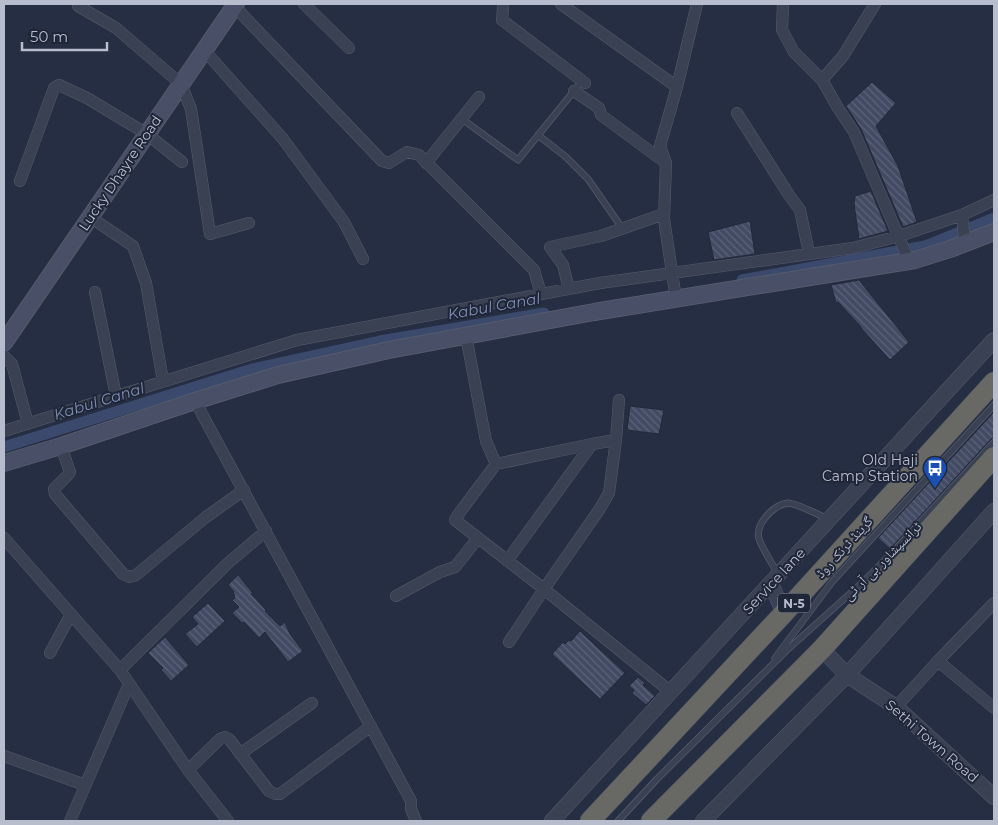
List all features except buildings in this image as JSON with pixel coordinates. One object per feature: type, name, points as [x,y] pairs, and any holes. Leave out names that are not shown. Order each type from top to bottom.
[{"type":"highway","name":"گرینڈ ٹرنک روڈ","points":[[590,821],[784,613],[994,382]]},
{"type":"highway","points":[[656,819],[822,648],[994,457]]},
{"type":"main road","name":"Lucky Dhayre Road","points":[[4,343],[235,5]]},
{"type":"main road","points":[[4,463],[278,375],[389,350],[594,312],[908,259],[942,252],[964,240],[994,232]]},
{"type":"street","points":[[304,4],[349,48]]},
{"type":"street","points":[[561,4],[677,87]]},
{"type":"street","points":[[676,298],[664,219],[666,163],[660,146],[677,87],[697,4]]},
{"type":"street","points":[[783,4],[782,30],[794,52],[822,80],[854,132],[908,259]]},
{"type":"street","points":[[822,80],[843,56],[875,4]]},
{"type":"street","points":[[235,5],[382,161],[390,163],[407,152],[419,156],[426,162],[534,270],[541,294]]},
{"type":"street","points":[[501,5],[502,20],[584,82]]},
{"type":"street","points":[[78,6],[116,28],[181,84],[191,109],[210,234],[249,223]]},
{"type":"street","points":[[204,50],[283,139],[344,222],[363,258]]},
{"type":"street","points":[[20,181],[54,88],[59,85],[87,98],[147,134],[182,162]]},
{"type":"street","points":[[574,91],[600,108],[601,115],[666,163]]},
{"type":"street","points":[[426,162],[479,97]]},
{"type":"street","points":[[737,113],[800,210],[809,253]]},
{"type":"street","points":[[4,431],[296,340],[600,283],[853,248],[900,238],[962,217],[994,200]]},
{"type":"street","points":[[569,289],[563,265],[550,247],[601,236],[664,214]]},
{"type":"street","points":[[90,217],[133,246],[146,283],[163,381]]},
{"type":"street","points":[[962,217],[964,240]]},
{"type":"street","points":[[95,292],[116,396]]},
{"type":"street","points":[[466,336],[486,441],[496,464]]},
{"type":"street","name":"Service lane","points":[[552,821],[994,340]]},
{"type":"street","points":[[4,356],[12,364],[28,424]]},
{"type":"street","points":[[509,642],[600,510],[608,493],[616,440],[619,400]]},
{"type":"street","points":[[196,401],[411,801],[411,809],[416,821]]},
{"type":"street","points":[[616,440],[496,464],[456,520],[671,692]]},
{"type":"street","points":[[507,561],[592,444]]},
{"type":"street","points":[[61,446],[70,472],[54,489],[55,494],[123,574],[128,577],[136,575],[206,517],[244,490]]},
{"type":"street","points":[[703,821],[847,675],[994,511]]},
{"type":"street","points":[[120,670],[227,564],[266,531]]},
{"type":"street","points":[[4,538],[120,670],[188,770],[228,821]]},
{"type":"street","points":[[396,596],[440,572],[455,567],[478,538]]},
{"type":"street","points":[[775,579],[784,613]]},
{"type":"street","points":[[896,707],[994,604]]},
{"type":"street","points":[[50,652],[71,614]]},
{"type":"street","name":"Sethi Town Road","points":[[822,648],[847,675],[896,707],[994,797]]},
{"type":"street","points":[[938,661],[994,708]]},
{"type":"street","points":[[70,821],[129,684]]},
{"type":"street","points":[[240,754],[312,703]]},
{"type":"street","points":[[188,770],[220,739],[229,738],[269,791],[274,794],[280,794],[371,726]]},
{"type":"street","points":[[4,756],[86,785]]},
{"type":"lane","points":[[462,119],[518,160],[574,91],[584,82]]},
{"type":"lane","points":[[538,135],[566,157],[588,179],[622,228]]},
{"type":"lane","name":"ٹرانسپشاور بی آر ٹی","points":[[763,673],[832,582],[994,405]]},
{"type":"lane","name":"ٹرانسپشاور بی آر ٹی","points":[[618,821],[657,779],[763,673],[870,575],[994,442]]},
{"type":"lane","points":[[775,579],[760,540],[759,530],[768,514],[774,508],[787,503],[794,504],[830,520]]},
{"type":"waterway","name":"Kabul Canal","points":[[742,280],[925,246],[994,218]]},
{"type":"waterway","name":"Kabul Canal","points":[[4,447],[252,369],[380,341],[544,313]]},
{"type":"place","name":"Old Haji Camp Station","points":[[935,489]]}]
